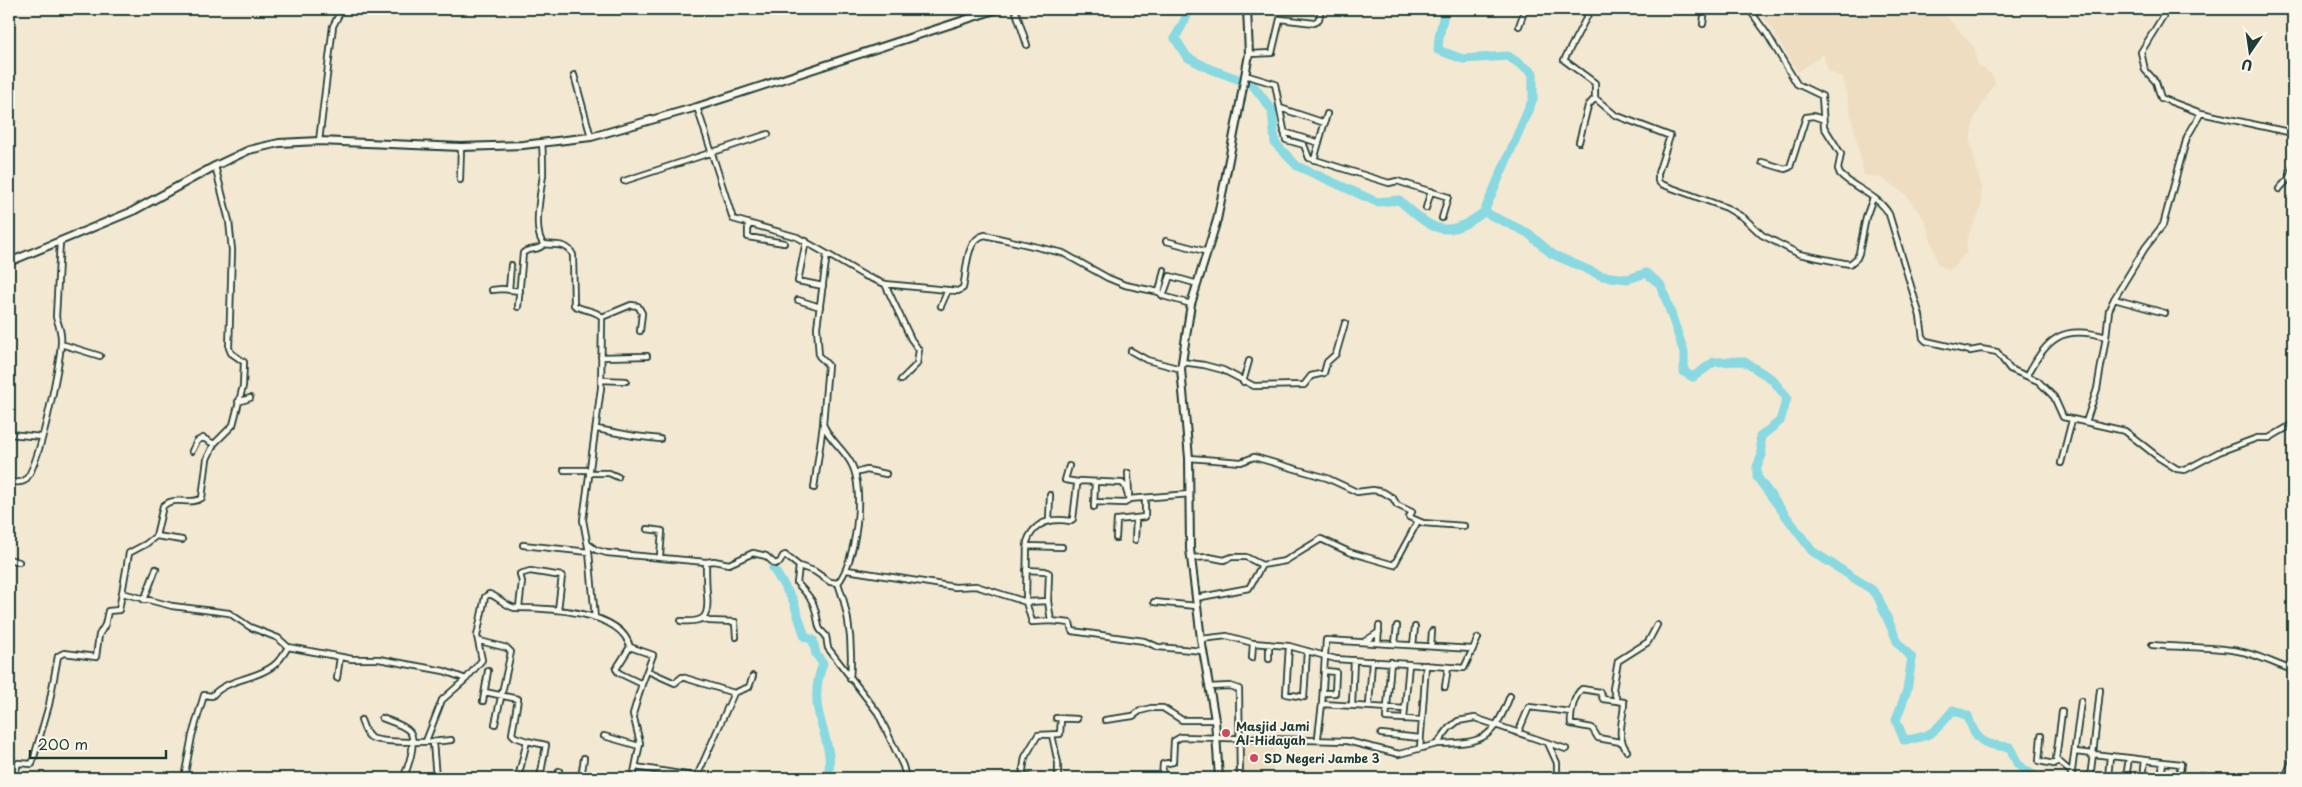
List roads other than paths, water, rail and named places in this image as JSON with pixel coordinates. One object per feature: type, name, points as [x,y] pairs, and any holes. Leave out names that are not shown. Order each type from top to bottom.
[{"type":"street","points":[[319,141],[333,26],[342,9]]},
{"type":"street","points":[[9,262],[133,211],[215,166],[249,150],[279,143],[319,141],[461,147],[542,143],[591,137],[697,107],[998,9]]},
{"type":"street","points":[[1015,9],[1027,45]]},
{"type":"street","points":[[1219,778],[1215,720],[1190,558],[1189,458],[1182,365],[1191,304],[1217,220],[1245,77],[1249,54],[1247,9]]},
{"type":"street","points":[[1249,54],[1272,54],[1280,19],[1314,23],[1319,19],[1321,9]]},
{"type":"street","points":[[1519,26],[1525,9]]},
{"type":"street","points":[[1579,142],[1588,106],[1594,98],[1595,83],[1564,60],[1591,9]]},
{"type":"street","points":[[1703,24],[1705,9]]},
{"type":"street","points":[[1749,9],[1767,34],[1797,84],[1822,96],[1822,119],[1826,130],[1841,154],[1838,169],[1840,174],[1873,198],[1889,214],[1920,316],[1923,338],[1926,341],[1970,351],[1981,349],[1997,352],[2010,370],[2038,381],[2054,396],[2062,417],[2125,431],[2158,457],[2177,469],[2185,470],[2219,452],[2257,438],[2269,438],[2293,424]]},
{"type":"street","points":[[2171,9],[2165,13],[2142,48],[2141,60],[2145,70],[2156,82],[2161,98],[2201,113],[2293,133]]},
{"type":"street","points":[[574,75],[591,137]]},
{"type":"street","points":[[1245,77],[1275,84],[1286,140],[1304,145],[1309,158],[1389,183],[1397,181],[1448,196],[1442,218]]},
{"type":"street","points":[[1594,98],[1615,115],[1670,136],[1658,173],[1658,181],[1727,208],[1744,218],[1762,235],[1798,254],[1844,263],[1854,262],[1859,253],[1866,217],[1873,198]]},
{"type":"street","points":[[697,107],[731,216],[806,241],[865,276],[885,284],[958,291],[963,288],[972,247],[976,239],[985,235],[1063,253],[1108,278],[1125,285],[1158,292],[1163,296],[1191,304]]},
{"type":"street","points":[[1280,108],[1325,123]]},
{"type":"street","points":[[2086,422],[2097,389],[2109,310],[2114,298],[2145,248],[2163,225],[2186,137],[2201,113]]},
{"type":"street","points":[[1314,160],[1327,114]]},
{"type":"street","points":[[1762,162],[1784,169],[1790,167],[1806,117],[1813,116],[1822,119]]},
{"type":"street","points":[[1284,132],[1320,143]]},
{"type":"street","points":[[624,180],[768,134]]},
{"type":"street","points":[[542,143],[543,162],[538,224],[540,239],[544,244],[564,245],[570,249],[573,254],[574,305],[578,308],[595,312],[602,317]]},
{"type":"street","points":[[460,180],[461,147]]},
{"type":"street","points":[[9,774],[15,774],[18,763],[32,764],[49,705],[58,656],[64,653],[96,657],[100,631],[108,611],[119,610],[129,553],[156,536],[161,510],[166,503],[176,500],[197,501],[202,498],[207,459],[214,444],[233,425],[246,367],[244,362],[231,353],[229,348],[232,250],[229,222],[215,166]]},
{"type":"street","points":[[2279,189],[2291,176],[2293,167]]},
{"type":"street","points":[[1426,208],[1431,191]]},
{"type":"street","points":[[748,223],[748,237],[784,243]]},
{"type":"street","points":[[9,481],[20,482],[27,477],[42,437],[61,344],[60,326],[56,317],[60,240]]},
{"type":"street","points":[[806,241],[798,281],[823,286]]},
{"type":"street","points":[[1166,241],[1208,252]]},
{"type":"street","points":[[518,307],[523,253],[527,250],[540,249],[544,244]]},
{"type":"street","points":[[814,488],[829,374],[828,363],[819,355],[817,327],[827,254]]},
{"type":"street","points":[[509,290],[511,265]]},
{"type":"street","points":[[1158,292],[1164,270]]},
{"type":"street","points":[[1163,296],[1170,276],[1198,284]]},
{"type":"street","points":[[885,284],[910,338],[919,350],[917,364],[901,380]]},
{"type":"street","points":[[492,290],[520,291]]},
{"type":"street","points":[[941,306],[948,290]]},
{"type":"street","points":[[2114,298],[2165,313]]},
{"type":"street","points":[[798,300],[820,307]]},
{"type":"street","points":[[602,317],[631,305],[638,306],[642,313],[640,331]]},
{"type":"street","points":[[595,618],[589,552],[583,520],[601,380],[602,317]]},
{"type":"street","points":[[1131,351],[1147,360],[1182,365],[1204,364],[1222,370],[1254,386],[1306,384],[1311,376],[1324,373],[1327,362],[1336,354],[1345,323]]},
{"type":"street","points":[[2027,376],[2040,352],[2059,335],[2094,334],[2106,337]]},
{"type":"street","points":[[61,344],[100,356]]},
{"type":"street","points":[[601,357],[647,356]]},
{"type":"street","points":[[1243,382],[1249,361]]},
{"type":"street","points":[[601,380],[626,381]]},
{"type":"street","points":[[238,402],[250,398]]},
{"type":"street","points":[[2061,463],[2072,420]]},
{"type":"street","points":[[823,424],[852,465],[860,504],[847,570],[838,583]]},
{"type":"street","points":[[596,429],[660,439]]},
{"type":"street","points":[[9,434],[42,437]]},
{"type":"street","points":[[192,451],[197,442],[203,438],[214,444]]},
{"type":"street","points":[[1189,458],[1242,462],[1254,457],[1327,478],[1357,492],[1373,490],[1382,492],[1393,498],[1397,505],[1412,512],[1410,517],[1418,521],[1432,525],[1464,526]]},
{"type":"street","points":[[1069,466],[1065,480],[1122,483],[1125,486],[1129,499]]},
{"type":"street","points":[[564,470],[605,472],[618,477]]},
{"type":"street","points":[[855,473],[867,470],[886,474]]},
{"type":"street","points":[[1128,473],[1129,499]]},
{"type":"street","points":[[1078,482],[1073,519],[1070,521],[1050,521],[1040,525],[1028,539],[1026,602],[1032,622],[1070,623],[1072,632],[1144,641],[1156,646],[1175,647],[1187,651],[1203,651]]},
{"type":"street","points":[[1095,482],[1094,505],[1125,503],[1129,499],[1190,494]]},
{"type":"street","points":[[1050,496],[1050,521]]},
{"type":"street","points":[[1116,538],[1117,520],[1146,517],[1145,498]]},
{"type":"street","points":[[1135,540],[1136,519]]},
{"type":"street","points":[[1190,558],[1209,557],[1224,560],[1246,557],[1262,565],[1285,561],[1321,539],[1349,552],[1394,565],[1408,544],[1418,521]]},
{"type":"street","points":[[647,529],[662,530],[660,556]]},
{"type":"street","points":[[156,536],[182,540]]},
{"type":"street","points":[[587,544],[596,550],[607,552],[730,564],[753,552],[766,556],[775,564],[780,562],[782,556],[785,555],[799,566],[814,571],[830,582],[838,583]]},
{"type":"street","points":[[523,546],[589,552]]},
{"type":"street","points":[[1028,546],[1062,547]]},
{"type":"street","points":[[9,559],[19,562]]},
{"type":"street","points":[[703,619],[708,611],[706,562]]},
{"type":"street","points":[[1196,598],[1249,588],[1262,565]]},
{"type":"street","points":[[799,566],[797,583],[810,597],[818,614],[820,629],[827,639],[828,648],[850,679],[868,698],[878,714],[903,766],[906,778]]},
{"type":"street","points":[[144,600],[156,569]]},
{"type":"street","points":[[847,570],[956,586],[976,586],[1026,602],[1048,601]]},
{"type":"street","points":[[1026,570],[1049,573],[1048,601],[1051,621]]},
{"type":"street","points":[[519,607],[522,582],[520,574],[530,571],[562,576],[558,610]]},
{"type":"street","points":[[838,583],[848,611],[850,679]]},
{"type":"street","points":[[122,593],[172,606],[229,613],[250,627],[278,638],[288,646],[357,660],[378,659],[441,671],[466,680]]},
{"type":"street","points":[[426,742],[442,700],[466,680],[482,660],[478,636],[486,595],[492,594],[513,607],[558,610],[595,618],[615,629],[628,642],[630,648]]},
{"type":"street","points":[[1154,602],[1197,606]]},
{"type":"street","points":[[682,621],[703,619],[714,622],[735,622],[736,637]]},
{"type":"street","points":[[1617,700],[1614,689],[1618,661],[1648,642],[1657,625]]},
{"type":"street","points":[[1378,642],[1380,626]]},
{"type":"street","points":[[1396,643],[1397,626]]},
{"type":"street","points":[[1413,645],[1414,627]]},
{"type":"street","points":[[1431,646],[1432,631]]},
{"type":"street","points":[[1364,641],[1379,632]]},
{"type":"street","points":[[1201,639],[1228,636],[1252,643],[1289,646],[1326,658],[1464,668],[1478,638]]},
{"type":"street","points":[[1318,737],[1325,671],[1326,640],[1472,648]]},
{"type":"street","points":[[480,641],[507,648],[511,652],[495,724]]},
{"type":"street","points":[[1252,643],[1252,658]]},
{"type":"street","points":[[1269,659],[1270,645]]},
{"type":"street","points":[[2152,645],[2236,650],[2252,654],[2293,670]]},
{"type":"street","points":[[184,778],[204,695],[212,696],[227,685],[268,669],[279,661],[288,646]]},
{"type":"street","points":[[1289,646],[1286,694],[1304,697],[1307,651]]},
{"type":"street","points":[[630,648],[652,654],[633,714],[640,746],[633,778]]},
{"type":"street","points":[[630,648],[616,669],[619,673],[642,684]]},
{"type":"street","points":[[337,678],[340,657]]},
{"type":"street","points":[[1352,705],[1354,660]]},
{"type":"street","points":[[1369,706],[1372,661]]},
{"type":"street","points":[[1391,662],[1386,718],[1422,720]]},
{"type":"street","points":[[1404,719],[1409,664]]},
{"type":"street","points":[[1420,748],[1426,665]]},
{"type":"street","points":[[1446,687],[1448,667]]},
{"type":"street","points":[[482,701],[488,671]]},
{"type":"street","points":[[648,671],[675,683],[681,677],[684,677],[734,692],[749,687],[753,676]]},
{"type":"street","points":[[1323,693],[1335,694],[1336,672],[1325,671]]},
{"type":"street","points":[[1209,687],[1230,686],[1240,689],[1240,778]]},
{"type":"street","points":[[1620,742],[1624,704],[1617,700],[1603,699],[1600,692],[1582,689],[1571,712],[1572,725],[1592,728],[1598,738],[1620,742],[1627,751]]},
{"type":"street","points":[[2090,778],[2100,690]]},
{"type":"street","points":[[484,692],[518,699],[512,734],[514,737],[526,741],[546,745],[540,778]]},
{"type":"street","points":[[636,767],[696,775],[715,738],[734,692]]},
{"type":"street","points":[[1162,778],[1163,764],[1173,762],[1173,744],[1175,739],[1217,738],[1348,742],[1399,754],[1437,744],[1468,743],[1486,735],[1498,724],[1510,696]]},
{"type":"street","points":[[2072,776],[2081,701]]},
{"type":"street","points":[[1322,704],[1405,709]]},
{"type":"street","points":[[1106,720],[1133,716],[1140,711],[1151,708],[1163,708],[1182,720],[1215,720]]},
{"type":"street","points":[[1518,733],[1529,708],[1571,712]]},
{"type":"street","points":[[2057,761],[2062,712]]},
{"type":"street","points":[[382,718],[408,730],[412,741],[403,778]]},
{"type":"street","points":[[1437,744],[1449,728],[1458,722],[1474,718],[1498,724],[1518,733],[1566,749]]},
{"type":"street","points":[[1032,778],[1022,776],[1025,757],[1036,736],[1041,734],[1060,734],[1059,719],[1077,719]]},
{"type":"street","points":[[361,720],[367,734],[373,738],[426,742],[451,740]]},
{"type":"street","points":[[1052,734],[1058,763],[1058,778]]},
{"type":"street","points":[[1381,734],[1420,738]]},
{"type":"street","points":[[604,736],[640,746]]},
{"type":"street","points":[[2041,736],[2039,761],[2041,763],[2054,764],[2057,761]]},
{"type":"street","points":[[518,778],[526,741]]},
{"type":"street","points":[[433,742],[436,778]]},
{"type":"street","points":[[1548,743],[1557,763],[1556,778]]},
{"type":"street","points":[[2075,752],[2181,764],[2179,778]]},
{"type":"street","points":[[2108,778],[2110,756]]},
{"type":"street","points":[[581,778],[584,758]]},
{"type":"street","points":[[2126,778],[2128,758]]},
{"type":"street","points":[[2285,778],[2293,759]]},
{"type":"street","points":[[2143,778],[2145,760]]},
{"type":"street","points":[[2057,761],[2072,776]]},
{"type":"street","points":[[2161,778],[2163,762]]},
{"type":"street","points":[[557,778],[559,771]]},
{"type":"street","points":[[2197,778],[2200,775],[2227,778]]},
{"type":"street","points":[[309,778],[318,778]]},
{"type":"waterway","points":[[1189,9],[1175,38],[1187,57],[1210,69],[1252,84],[1272,110],[1275,143],[1297,166],[1377,202],[1399,200],[1430,224],[1448,229],[1458,227],[1484,212],[1533,99],[1533,73],[1508,56],[1463,59],[1438,50],[1445,9]]},
{"type":"waterway","points":[[1484,212],[1528,233],[1552,254],[1602,276],[1628,279],[1646,273],[1660,284],[1684,352],[1684,372],[1693,377],[1714,362],[1743,361],[1772,379],[1787,398],[1780,421],[1760,437],[1762,455],[1757,467],[1757,477],[1812,551],[1871,589],[1878,597],[1898,643],[1912,658],[1907,690],[1896,720],[1904,740],[1921,737],[1933,732],[1953,710],[1968,716],[1974,731],[1982,740],[1994,745],[2010,747],[2018,765],[2038,778]]},
{"type":"waterway","points":[[773,568],[793,600],[805,637],[813,640],[816,654],[823,664],[817,687],[817,697],[818,711],[828,749],[829,769],[827,778]]},
{"type":"place","name":"Masjid Jami Al-Hidayah","points":[[1226,733]]},
{"type":"place","name":"SD Negeri Jambe 3","points":[[1254,758]]}]
